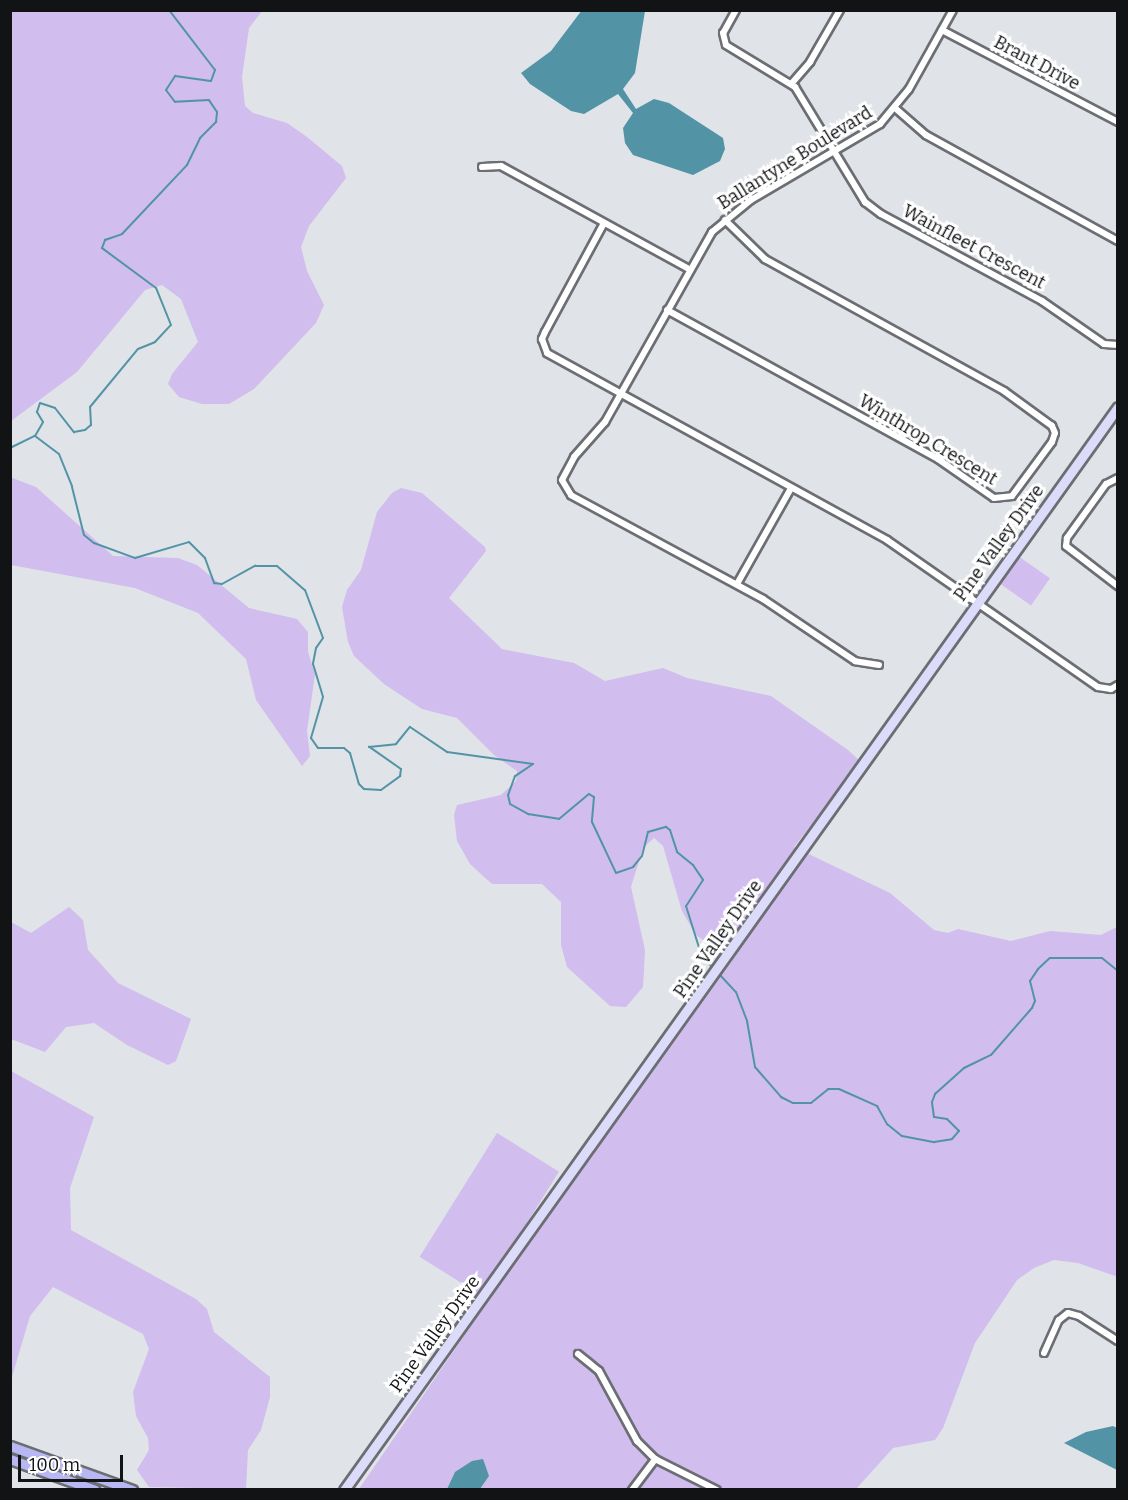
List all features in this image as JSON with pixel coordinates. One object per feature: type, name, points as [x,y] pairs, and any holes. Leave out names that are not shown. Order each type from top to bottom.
[{"type":"main road","points":[[10,1446],[132,1490]]},
{"type":"main road","points":[[10,1459],[94,1490]]},
{"type":"street","points":[[736,10],[723,33],[726,45],[792,83],[818,50],[840,10]]},
{"type":"street","name":"Ballantyne Boulevard","points":[[879,665],[855,661],[737,584],[565,490],[562,480],[571,460],[602,426],[709,236],[751,200],[872,131],[895,108],[952,10]]},
{"type":"street","name":"Brant Drive","points":[[942,30],[1118,122]]},
{"type":"street","name":"Wainfleet Crescent","points":[[792,83],[856,191],[875,211],[1042,301],[1104,344],[1118,345]]},
{"type":"street","points":[[895,108],[926,135],[1118,241]]},
{"type":"street","points":[[482,167],[501,166],[689,269]]},
{"type":"street","name":"Winthrop Crescent","points":[[666,310],[938,459],[994,498],[1012,496],[1052,442],[1055,433],[1052,426],[1004,391],[770,262],[725,220]]},
{"type":"street","points":[[604,223],[543,339],[547,353],[886,540],[1098,687],[1112,689],[1118,685]]},
{"type":"street","name":"Pine Valley Drive","points":[[344,1490],[1118,407]]},
{"type":"street","points":[[1118,478],[1106,484],[1067,538],[1066,546],[1118,586]]},
{"type":"street","points":[[737,584],[791,488]]},
{"type":"street","points":[[1044,1353],[1059,1320],[1068,1313],[1118,1341]]},
{"type":"street","points":[[578,1354],[598,1371],[637,1441],[655,1459],[717,1490]]},
{"type":"street","points":[[632,1490],[655,1459]]},
{"type":"shaded area","points":[[11,10],[262,11],[249,28],[242,77],[245,106],[253,113],[287,123],[307,137],[342,166],[346,178],[309,226],[301,247],[307,271],[324,305],[316,323],[254,389],[229,404],[202,404],[179,397],[168,384],[172,374],[198,342],[181,299],[162,285],[145,290],[77,372],[11,421]]},
{"type":"shaded area","points":[[10,477],[36,487],[113,556],[178,558],[197,565],[249,608],[297,619],[308,632],[308,652],[315,674],[307,731],[310,756],[302,766],[256,700],[246,659],[198,613],[135,588],[11,565]]},
{"type":"shaded area","points":[[401,488],[422,493],[485,547],[486,551],[449,598],[502,649],[574,663],[605,681],[663,668],[687,678],[771,696],[848,750],[861,762],[794,847],[890,893],[934,930],[948,933],[958,929],[1011,941],[1050,931],[1101,935],[1117,927],[1118,1277],[1078,1263],[1054,1260],[1034,1268],[1017,1280],[975,1343],[943,1428],[935,1440],[893,1448],[856,1489],[480,1489],[489,1476],[455,1472],[447,1489],[359,1489],[499,1285],[732,961],[696,935],[682,911],[663,846],[654,838],[643,848],[631,887],[645,950],[643,987],[626,1007],[610,1006],[567,967],[561,945],[561,902],[542,884],[492,884],[470,864],[457,841],[454,815],[457,805],[501,795],[516,781],[517,771],[494,755],[457,718],[422,709],[384,684],[354,656],[348,642],[342,607],[347,590],[361,570],[377,512],[392,493]]},
{"type":"shaded area","points":[[1018,556],[1050,578],[1031,605],[999,583]]},
{"type":"shaded area","points":[[69,907],[83,920],[88,950],[118,983],[191,1019],[176,1061],[168,1065],[127,1045],[94,1023],[66,1027],[45,1052],[11,1039],[11,922],[31,933]]},
{"type":"shaded area","points":[[11,1071],[94,1117],[70,1188],[71,1230],[196,1299],[207,1309],[214,1332],[270,1377],[270,1397],[261,1430],[248,1450],[246,1489],[149,1487],[137,1470],[149,1450],[148,1438],[136,1416],[133,1392],[149,1349],[143,1334],[53,1287],[30,1316],[11,1380]]},
{"type":"shaded area","points":[[497,1133],[559,1172],[482,1295],[420,1257]]},
{"type":"water","points":[[582,10],[645,11],[635,73],[623,89],[636,109],[654,99],[669,103],[723,138],[725,149],[720,161],[693,175],[633,155],[625,143],[623,128],[633,113],[618,94],[584,114],[571,111],[530,84],[521,73],[551,51]]},
{"type":"water","points":[[1113,1426],[1117,1428],[1117,1470],[1064,1443],[1086,1432]]},
{"type":"water","points":[[483,1459],[489,1476],[480,1489],[447,1489],[455,1472],[472,1461]]},
{"type":"waterway","points":[[35,436],[43,422],[37,412],[40,403],[55,408],[74,432],[85,430],[91,425],[90,407],[138,349],[155,342],[171,325],[156,288],[102,248],[105,240],[122,234],[187,165],[200,138],[216,122],[217,112],[209,100],[175,102],[166,90],[175,76],[211,81],[215,70],[169,10]]},
{"type":"waterway","points":[[35,436],[59,454],[72,487],[84,535],[94,543],[135,558],[189,542],[205,558],[214,583],[222,584],[255,566],[277,566],[305,590],[323,638],[316,648],[313,664],[323,697],[311,738],[318,748],[344,748],[350,753],[359,784],[364,789],[381,790],[400,776],[401,769],[369,747],[396,744],[410,727],[447,752],[533,764],[515,776],[508,795],[510,804],[528,814],[559,819],[589,794],[594,797],[592,822],[616,873],[633,867],[642,856],[648,832],[666,827],[670,830],[677,852],[693,865],[703,880],[686,906],[701,954],[711,966]]},
{"type":"waterway","points":[[10,448],[35,436]]},
{"type":"waterway","points":[[720,975],[736,992],[747,1021],[755,1067],[781,1097],[793,1103],[811,1103],[828,1089],[839,1089],[877,1106],[887,1124],[902,1136],[934,1142],[952,1139],[959,1131],[947,1119],[934,1117],[932,1102],[935,1094],[964,1068],[991,1055],[1032,1008],[1035,1001],[1030,981],[1038,969],[1050,958],[1102,958],[1118,971]]}]
